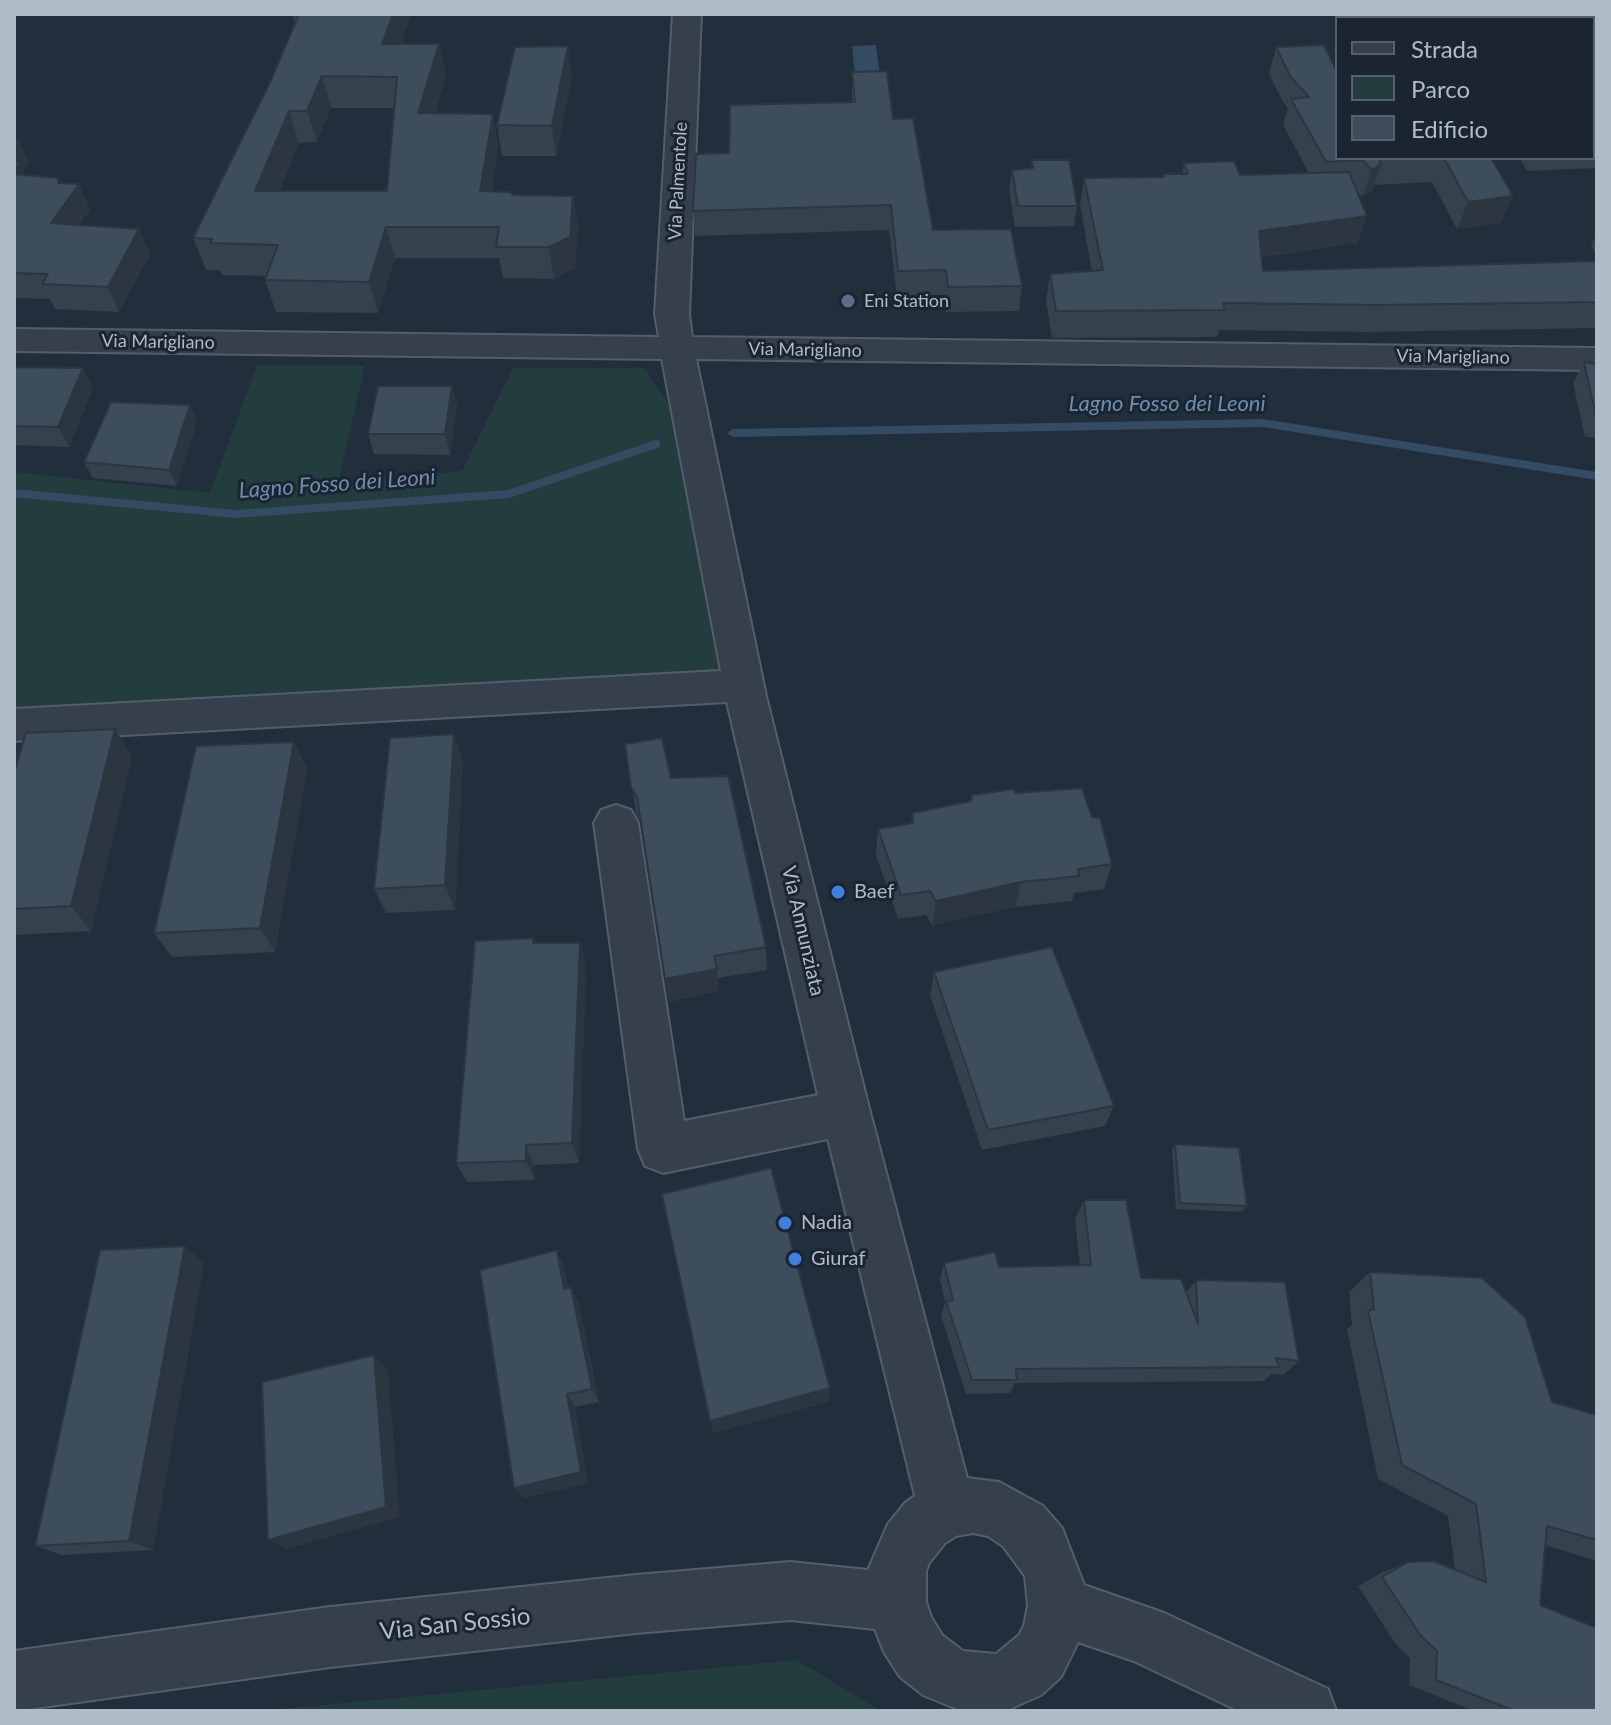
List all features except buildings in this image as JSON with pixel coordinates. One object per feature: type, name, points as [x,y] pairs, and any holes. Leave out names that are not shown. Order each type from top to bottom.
[{"type":"street","name":"Via Palmentole","points":[[677,348],[672,314],[687,14]]},
{"type":"street","name":"Via Marigliano","points":[[14,340],[1597,359]]},
{"type":"street","name":"Via Annunziata","points":[[677,348],[744,685],[846,1112],[947,1509]]},
{"type":"street","points":[[14,725],[744,685]]},
{"type":"street","points":[[616,823],[663,1149],[792,1140],[846,1112]]},
{"type":"street","points":[[973,1505],[999,1510],[1023,1526],[1042,1548],[1054,1576],[1057,1606],[1052,1633],[1040,1656],[996,1697],[944,1674],[921,1656],[905,1631],[897,1602],[897,1571],[908,1544],[925,1523],[947,1509],[973,1505]]},
{"type":"street","name":"Via San Sossio","points":[[14,1681],[330,1637],[636,1604],[790,1591],[897,1602]]},
{"type":"street","points":[[1057,1606],[1143,1634],[1306,1711]]},
{"type":"green space","points":[[257,365],[365,366],[338,482],[462,471],[513,368],[644,368],[671,407],[721,673],[14,708],[14,472],[210,493]]},
{"type":"green space","points":[[797,1660],[881,1711],[259,1711]]},
{"type":"water","points":[[876,45],[880,76],[855,76],[852,46]]},
{"type":"waterway","name":"Lagno Fosso dei Leoni","points":[[733,433],[1263,423],[1597,476]]},
{"type":"waterway","name":"Lagno Fosso dei Leoni","points":[[14,493],[236,514],[509,494],[656,444]]},
{"type":"place","name":"Eni Station","points":[[848,301]]},
{"type":"place","name":"Baef","points":[[838,892]]},
{"type":"place","name":"Nadia","points":[[785,1223]]},
{"type":"place","name":"Giuraf","points":[[795,1259]]}]
